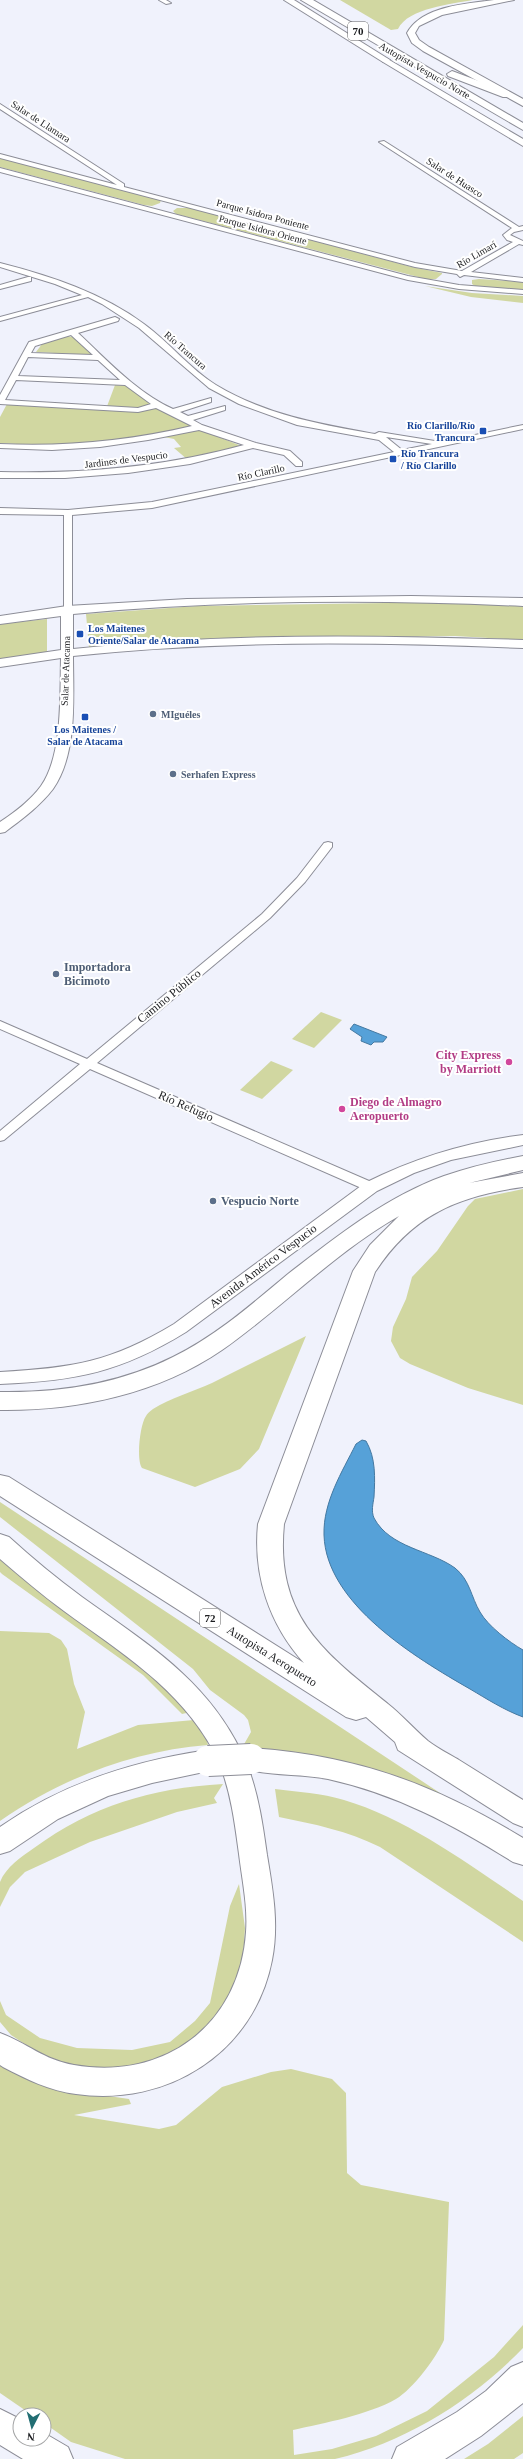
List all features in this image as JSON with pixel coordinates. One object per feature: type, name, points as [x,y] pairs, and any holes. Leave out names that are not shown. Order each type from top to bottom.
[{"type":"highway","name":"Autopista Vespucio Norte","points":[[306,0],[523,127]]},
{"type":"highway","name":"Autopista Vespucio Norte","points":[[322,0],[523,117]]},
{"type":"highway","points":[[386,60],[468,96]]},
{"type":"highway","points":[[442,70],[507,94]]},
{"type":"highway","points":[[0,1401],[62,1398],[102,1392],[164,1372],[222,1339],[343,1242],[408,1200],[431,1188],[473,1172],[523,1163]]},
{"type":"highway","points":[[421,1750],[386,1717],[324,1668],[304,1644],[292,1625],[274,1587],[268,1552],[271,1524],[364,1271],[380,1245],[405,1221],[434,1203],[485,1185],[523,1180]]},
{"type":"highway","name":"Autopista Aeropuerto","points":[[0,1484],[523,1815]]},
{"type":"highway","points":[[0,1544],[46,1584],[166,1671],[184,1688],[209,1719],[230,1756],[244,1798],[261,1911],[257,1960],[240,2008],[232,2021],[210,2045],[176,2066],[132,2080],[87,2082],[46,2073],[22,2062],[0,2047]]},
{"type":"highway","points":[[0,1842],[38,1816],[84,1792],[114,1781],[158,1769],[208,1761],[251,1759],[314,1764],[356,1772],[454,1811],[523,1853]]},
{"type":"highway","points":[[0,1854],[38,1816]]},
{"type":"highway","points":[[409,2459],[458,2431],[490,2408],[523,2379]]},
{"type":"highway","points":[[0,2426],[56,2459]]},
{"type":"main road","points":[[288,0],[386,60]]},
{"type":"main road","points":[[510,0],[433,15],[416,24],[411,34],[415,41],[426,49],[523,103]]},
{"type":"street","points":[[386,60],[474,111],[523,143]]},
{"type":"street","name":"Salar de Llamara","points":[[0,106],[130,190]]},
{"type":"street","name":"Salar de Huasco","points":[[382,142],[520,228]]},
{"type":"street","name":"Salar de Llamara","points":[[57,172],[70,164],[70,152]]},
{"type":"street","name":"Parque Isidora Poniente","points":[[0,156],[415,265],[462,273],[523,280]]},
{"type":"street","name":"Parque Isidora Oriente","points":[[0,170],[408,278],[446,285],[523,292]]},
{"type":"street","points":[[149,209],[166,206],[170,203],[168,200]]},
{"type":"street","points":[[172,215],[170,212],[173,209],[195,207]]},
{"type":"street","points":[[520,228],[508,231],[506,235],[509,239],[521,243]]},
{"type":"street","name":"Río Limarí","points":[[446,285],[462,273],[521,243]]},
{"type":"street","name":"Río Trancura","points":[[0,265],[38,275],[86,293],[116,308],[142,326],[199,376],[226,395],[300,423],[365,434],[385,439],[401,453]]},
{"type":"street","points":[[0,287],[28,279]]},
{"type":"street","points":[[0,319],[86,293]]},
{"type":"street","points":[[115,319],[32,344],[0,402],[138,410],[157,405]]},
{"type":"street","name":"Jardines de Vespucio","points":[[72,331],[127,384],[157,405],[187,419],[199,427],[253,445],[287,453],[299,464]]},
{"type":"street","points":[[25,355],[101,358]]},
{"type":"street","points":[[13,378],[127,384]]},
{"type":"street","points":[[173,412],[226,395]]},
{"type":"street","points":[[187,419],[242,402]]},
{"type":"street","name":"Jardines de Vespucio","points":[[0,446],[64,449],[101,447],[145,440],[199,427]]},
{"type":"street","name":"Río Clarillo","points":[[0,511],[68,513],[169,502],[523,427]]},
{"type":"street","name":"Río Trancura","points":[[365,434],[396,436],[446,443]]},
{"type":"street","points":[[396,436],[413,450]]},
{"type":"street","name":"Jardines de Vespucio","points":[[0,475],[65,476],[113,474],[198,460],[253,445]]},
{"type":"street","name":"Salar de Atacama","points":[[0,829],[34,802],[48,784],[55,772],[62,744],[66,654],[68,513]]},
{"type":"street","points":[[0,620],[67,610],[226,601],[408,598],[523,602]]},
{"type":"street","points":[[0,663],[144,646],[269,641],[413,640],[523,644]]},
{"type":"street","name":"Camino Público","points":[[0,1137],[266,916],[302,880],[328,845]]},
{"type":"street","name":"Río Refugio","points":[[0,1025],[372,1187]]},
{"type":"street","name":"Avenida Américo Vespucio","points":[[0,1378],[46,1376],[71,1372],[106,1364],[147,1348],[180,1328],[372,1187],[406,1169],[437,1157],[472,1148],[523,1140]]},
{"type":"green space","points":[[340,0],[473,0],[431,8],[411,16],[403,22],[398,29],[391,30]]},
{"type":"green space","points":[[0,158],[161,200],[160,203],[152,206],[144,205],[0,167]]},
{"type":"green space","points":[[177,208],[192,208],[442,274],[436,279],[426,279],[176,214],[173,211]]},
{"type":"green space","points":[[479,279],[523,282],[523,291],[478,288],[472,284],[472,280]]},
{"type":"green space","points":[[425,286],[472,293],[523,296],[523,303],[471,297]]},
{"type":"green space","points":[[66,336],[79,338],[93,355],[36,352],[42,344]]},
{"type":"green space","points":[[115,385],[131,386],[155,408],[184,418],[193,427],[239,445],[239,449],[188,460],[174,448],[181,447],[174,439],[159,436],[68,447],[0,443],[0,417],[7,404],[106,409]]},
{"type":"green space","points":[[454,602],[523,606],[523,640],[455,636],[192,640],[89,647],[86,614],[197,606]]},
{"type":"green space","points":[[47,619],[47,652],[0,660],[0,624]]},
{"type":"green space","points":[[321,1012],[342,1020],[314,1048],[292,1039]]},
{"type":"green space","points":[[271,1061],[293,1070],[262,1099],[240,1090]]},
{"type":"green space","points":[[523,1189],[523,1405],[468,1388],[410,1364],[400,1358],[391,1341],[393,1327],[406,1299],[412,1277],[437,1251],[468,1206],[475,1199]]},
{"type":"green space","points":[[306,1336],[259,1449],[240,1469],[195,1487],[142,1468],[139,1458],[139,1450],[142,1426],[146,1415],[160,1405],[212,1383]]},
{"type":"green space","points":[[0,1502],[443,1795],[447,1804],[290,1753],[243,1746],[251,1732],[248,1720],[244,1715],[210,1690],[193,1669],[0,1517]]},
{"type":"green space","points":[[0,1557],[116,1644],[191,1712],[182,1714],[143,1675],[2,1574],[0,1572]]},
{"type":"green space","points":[[0,1631],[49,1633],[61,1640],[67,1649],[74,1684],[85,1712],[77,1749],[138,1725],[194,1720],[205,1733],[208,1745],[153,1753],[99,1769],[48,1792],[0,1821]]},
{"type":"green space","points":[[223,1784],[214,1798],[217,1803],[177,1812],[90,1842],[25,1872],[10,1887],[0,1907],[0,1882],[6,1872],[19,1859],[56,1833],[100,1810],[123,1802],[171,1790]]},
{"type":"green space","points":[[275,1789],[318,1794],[344,1800],[391,1818],[437,1844],[523,1901],[523,1942],[380,1847],[343,1832],[279,1817]]},
{"type":"green space","points":[[239,1884],[245,1928],[243,1960],[223,2012],[193,2040],[175,2051],[135,2066],[93,2070],[52,2062],[11,2035],[0,2022],[0,2001],[6,2015],[40,2038],[77,2048],[132,2050],[170,2042],[195,2021],[210,2003],[230,1906]]},
{"type":"green space","points":[[0,2060],[20,2076],[47,2087],[129,2099],[131,2104],[74,2115],[159,2129],[176,2125],[222,2087],[271,2072],[291,2069],[332,2079],[346,2093],[347,2173],[361,2185],[449,2202],[444,2340],[436,2355],[410,2388],[396,2399],[385,2405],[359,2414],[293,2430],[294,2455],[332,2449],[376,2436],[427,2411],[494,2357],[523,2325],[523,2348],[483,2385],[437,2417],[413,2430],[387,2442],[335,2459],[125,2459],[71,2442],[52,2429],[52,2407],[20,2407],[0,2393]]},
{"type":"green space","points":[[523,2416],[523,2453],[514,2459],[464,2459],[488,2444]]},
{"type":"water","points":[[354,1024],[387,1037],[383,1042],[374,1042],[371,1045],[361,1041],[362,1037],[350,1029]]},
{"type":"water","points":[[362,1440],[366,1441],[372,1454],[375,1483],[372,1508],[374,1518],[381,1528],[390,1536],[411,1548],[445,1562],[455,1568],[467,1583],[480,1612],[488,1623],[523,1650],[523,1717],[496,1704],[448,1676],[401,1645],[357,1606],[340,1584],[329,1560],[324,1535],[325,1523],[330,1499],[339,1476],[356,1444]]},
{"type":"place","name":"Río Clarillo/Río Trancura","points":[[483,431]]},
{"type":"place","name":"Río Trancura / Río Clarillo","points":[[393,459]]},
{"type":"place","name":"Los Maitenes Oriente/Salar de Atacama","points":[[80,634]]},
{"type":"place","name":"MIguéles","points":[[153,714]]},
{"type":"place","name":"Los Maitenes / Salar de Atacama","points":[[85,717]]},
{"type":"place","name":"Serhafen Express","points":[[173,774]]},
{"type":"place","name":"Importadora Bicimoto","points":[[56,974]]},
{"type":"place","name":"City Express by Marriott","points":[[509,1062]]},
{"type":"place","name":"Diego de Almagro Aeropuerto","points":[[342,1109]]},
{"type":"place","name":"Vespucio Norte","points":[[213,1201]]}]
